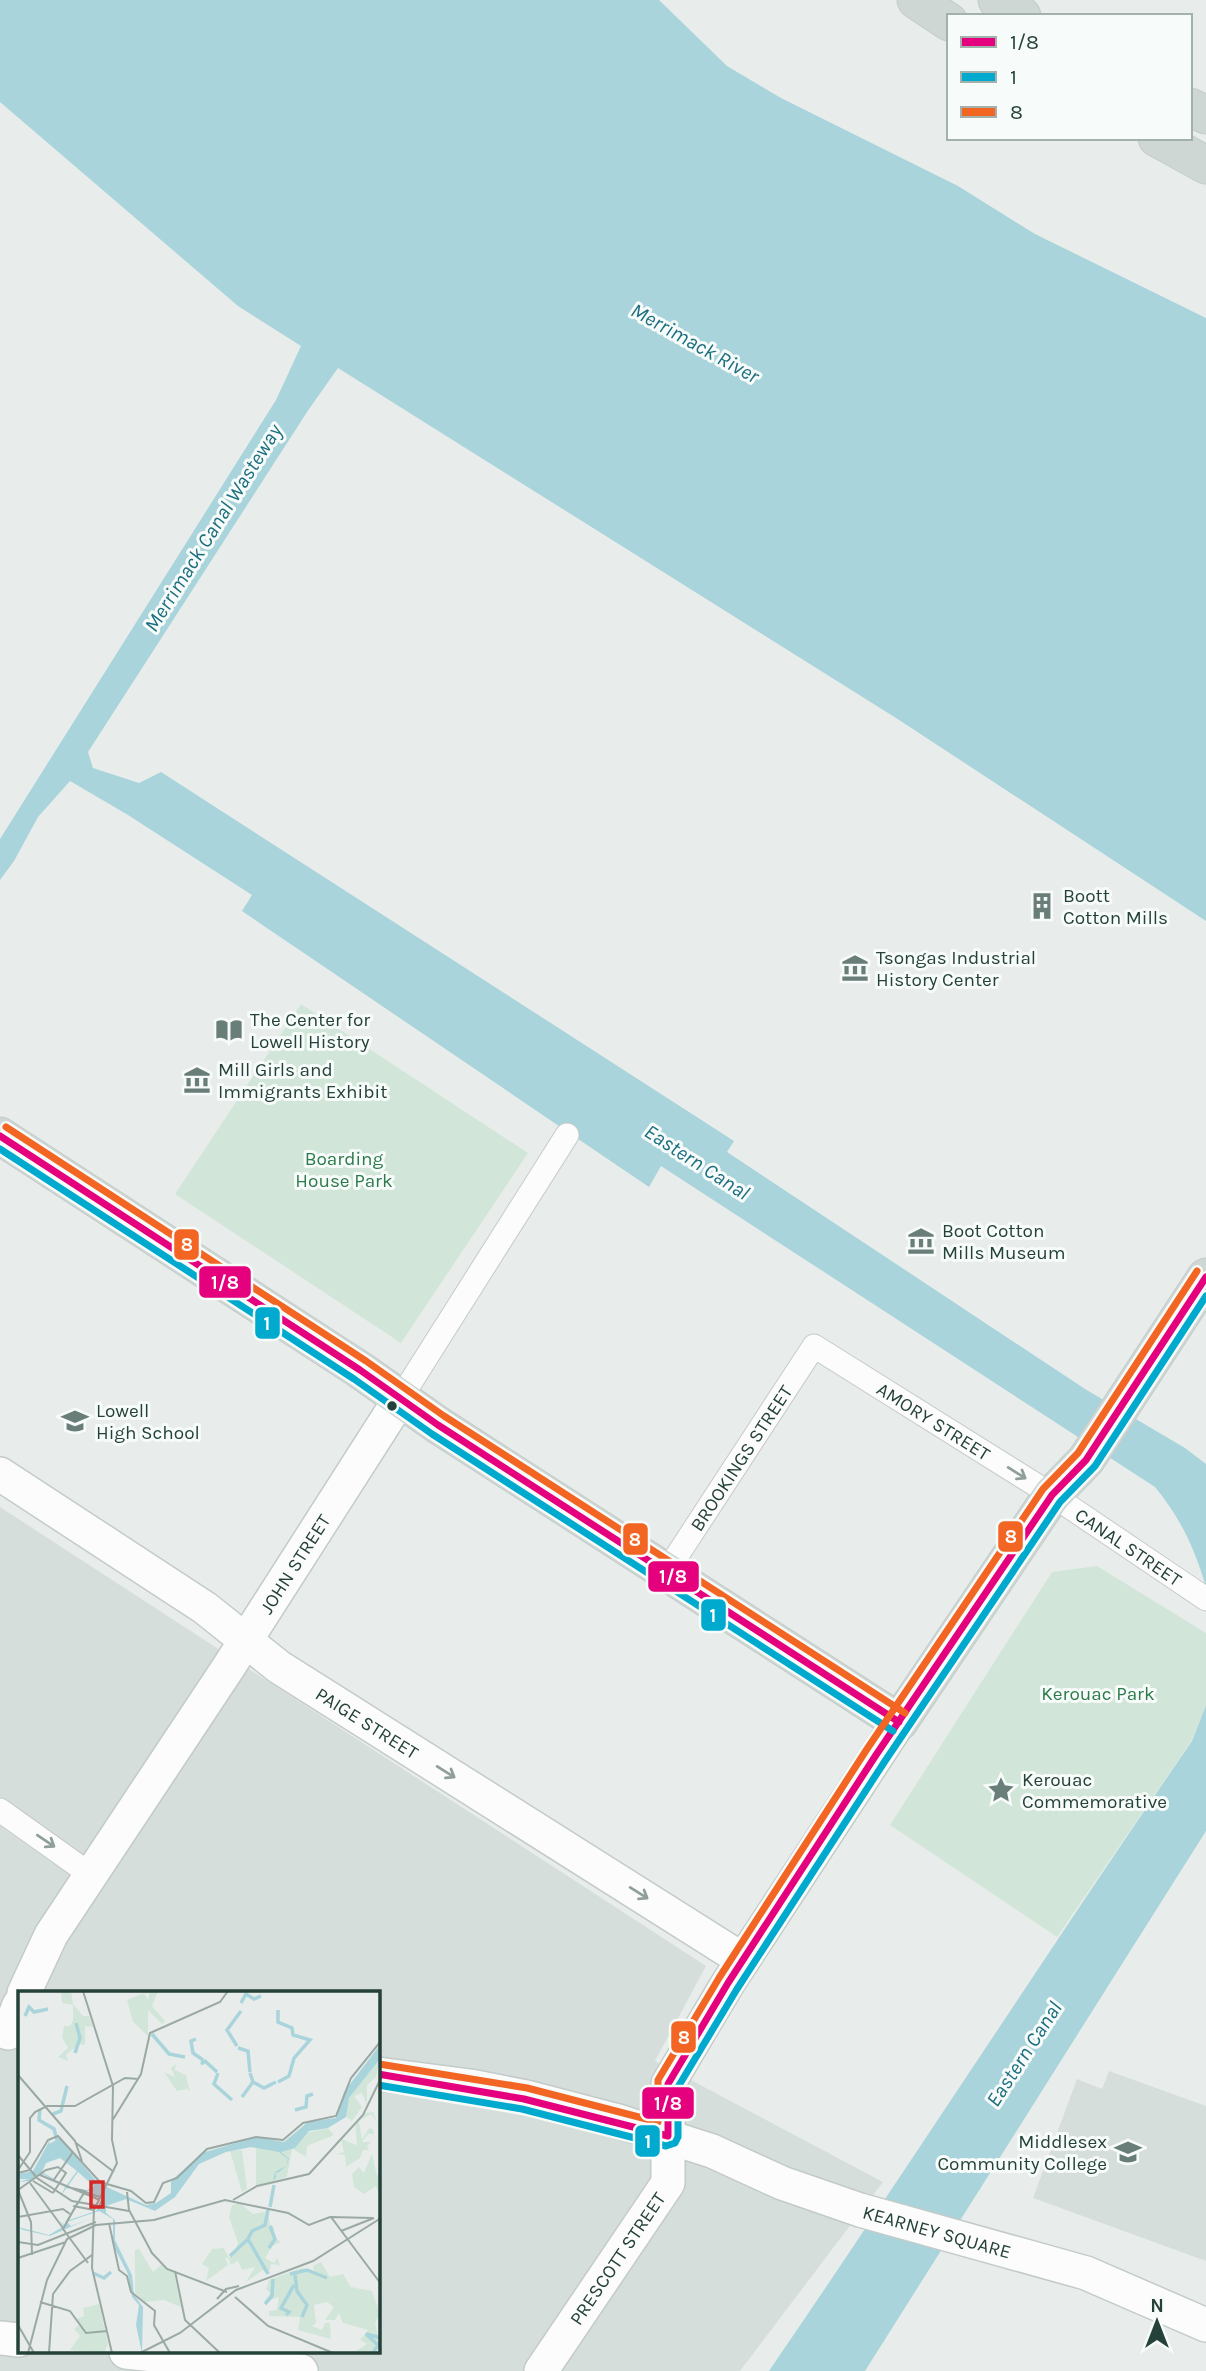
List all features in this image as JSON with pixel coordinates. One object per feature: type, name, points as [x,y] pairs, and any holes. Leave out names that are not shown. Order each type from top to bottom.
[{"type":"main road","points":[[916,0],[947,21]]},
{"type":"main road","points":[[997,0],[1019,14]]},
{"type":"main road","points":[[1161,140],[1206,165]]},
{"type":"main road","points":[[0,1136],[899,1722],[1052,1495],[1086,1460],[1203,1290]]},
{"type":"street","name":"JOHN STREET","points":[[25,1991],[51,1934],[246,1640],[567,1135]]},
{"type":"street","name":"AMORY STREET","points":[[814,1346],[1052,1495]]},
{"type":"street","name":"BROOKINGS STREET","points":[[667,1571],[814,1346]]},
{"type":"street","name":"PAIGE STREET","points":[[0,1474],[205,1608],[279,1667],[743,1959]]},
{"type":"street","name":"CANAL STREET","points":[[1052,1495],[1203,1597]]},
{"type":"street","name":"PRESCOTT STREET","points":[[541,2371],[668,2183],[668,2084],[743,1959],[899,1722]]},
{"type":"street","points":[[0,1810],[92,1875]]},
{"type":"street","name":"KEARNEY SQUARE","points":[[380,2074],[526,2097],[668,2136],[712,2151],[782,2183],[860,2210],[1086,2273],[1206,2325]]},
{"type":"street","points":[[0,2338],[18,2340]]},
{"type":"street","points":[[144,2354],[301,2371]]},
{"type":"shaded area","points":[[0,1507],[706,1966],[655,2061],[883,2182],[740,2371],[0,2371]]},
{"type":"shaded area","name":"Middlesex Community College","points":[[1109,2071],[1206,2106],[1206,2261],[1033,2198],[1077,2079],[1102,2089]]},
{"type":"green space","name":"Boarding House Park","points":[[301,1004],[528,1153],[401,1343],[175,1194]]},
{"type":"green space","name":"Kerouac Park","points":[[1097,1566],[1206,1633],[1206,1705],[1192,1740],[1057,1937],[890,1825],[1052,1572]]},
{"type":"water","points":[[0,0],[659,0],[727,66],[781,98],[958,186],[1035,234],[1206,318],[1206,921],[896,718],[338,368],[88,752],[93,768],[139,783],[161,772],[734,1141],[727,1152],[1085,1389],[1185,1448],[1206,1464],[1206,1587],[1186,1534],[1155,1487],[661,1166],[649,1187],[242,911],[252,895],[128,815],[70,781],[38,817],[14,861],[0,880],[0,839],[276,400],[301,346],[238,306],[0,102]]},
{"type":"water","name":"Eastern Canal","points":[[1206,1705],[1206,1831],[865,2371],[769,2371],[1192,1741]]},
{"type":"transit line","name":"8","points":[[6,1127],[366,1361],[444,1416],[905,1713]]},
{"type":"transit line","name":"1/8","points":[[0,1136],[360,1370],[438,1425],[899,1722]]},
{"type":"transit line","name":"1","points":[[0,1149],[354,1379],[432,1434],[893,1731]]},
{"type":"transit line","name":"8","points":[[380,2064],[527,2088],[658,2122],[658,2080],[719,1978],[867,1749],[1043,1489],[1078,1453],[1197,1271]]},
{"type":"transit line","name":"1/8","points":[[380,2074],[524,2099],[668,2136],[668,2084],[728,1983],[876,1755],[1052,1495],[1086,1460],[1206,1277]]},
{"type":"transit line","name":"1","points":[[380,2085],[522,2109],[666,2146],[675,2143],[678,2137],[678,2087],[737,1989],[885,1761],[1060,1502],[1095,1466],[1206,1296]]},
{"type":"place","name":"Boott Cotton Mills","points":[[1042,906]]},
{"type":"place","name":"Tsongas Industrial History Center","points":[[855,968]]},
{"type":"place","name":"The Center for Lowell History","points":[[229,1030]]},
{"type":"place","name":"Mill Girls and Immigrants Exhibit","points":[[197,1080]]},
{"type":"place","name":"Boot Cotton Mills Museum","points":[[921,1241]]},
{"type":"place","name":"Lowell High School","points":[[75,1421]]},
{"type":"place","name":"Kerouac Commemorative","points":[[1001,1790]]},
{"type":"place","name":"Middlesex Community College","points":[[1128,2152]]},
{"type":"water label","name":"Merrimack River","points":[[695,343]]},
{"type":"water label","name":"Merrimack Canal Wasteway","points":[[213,528]]}]
